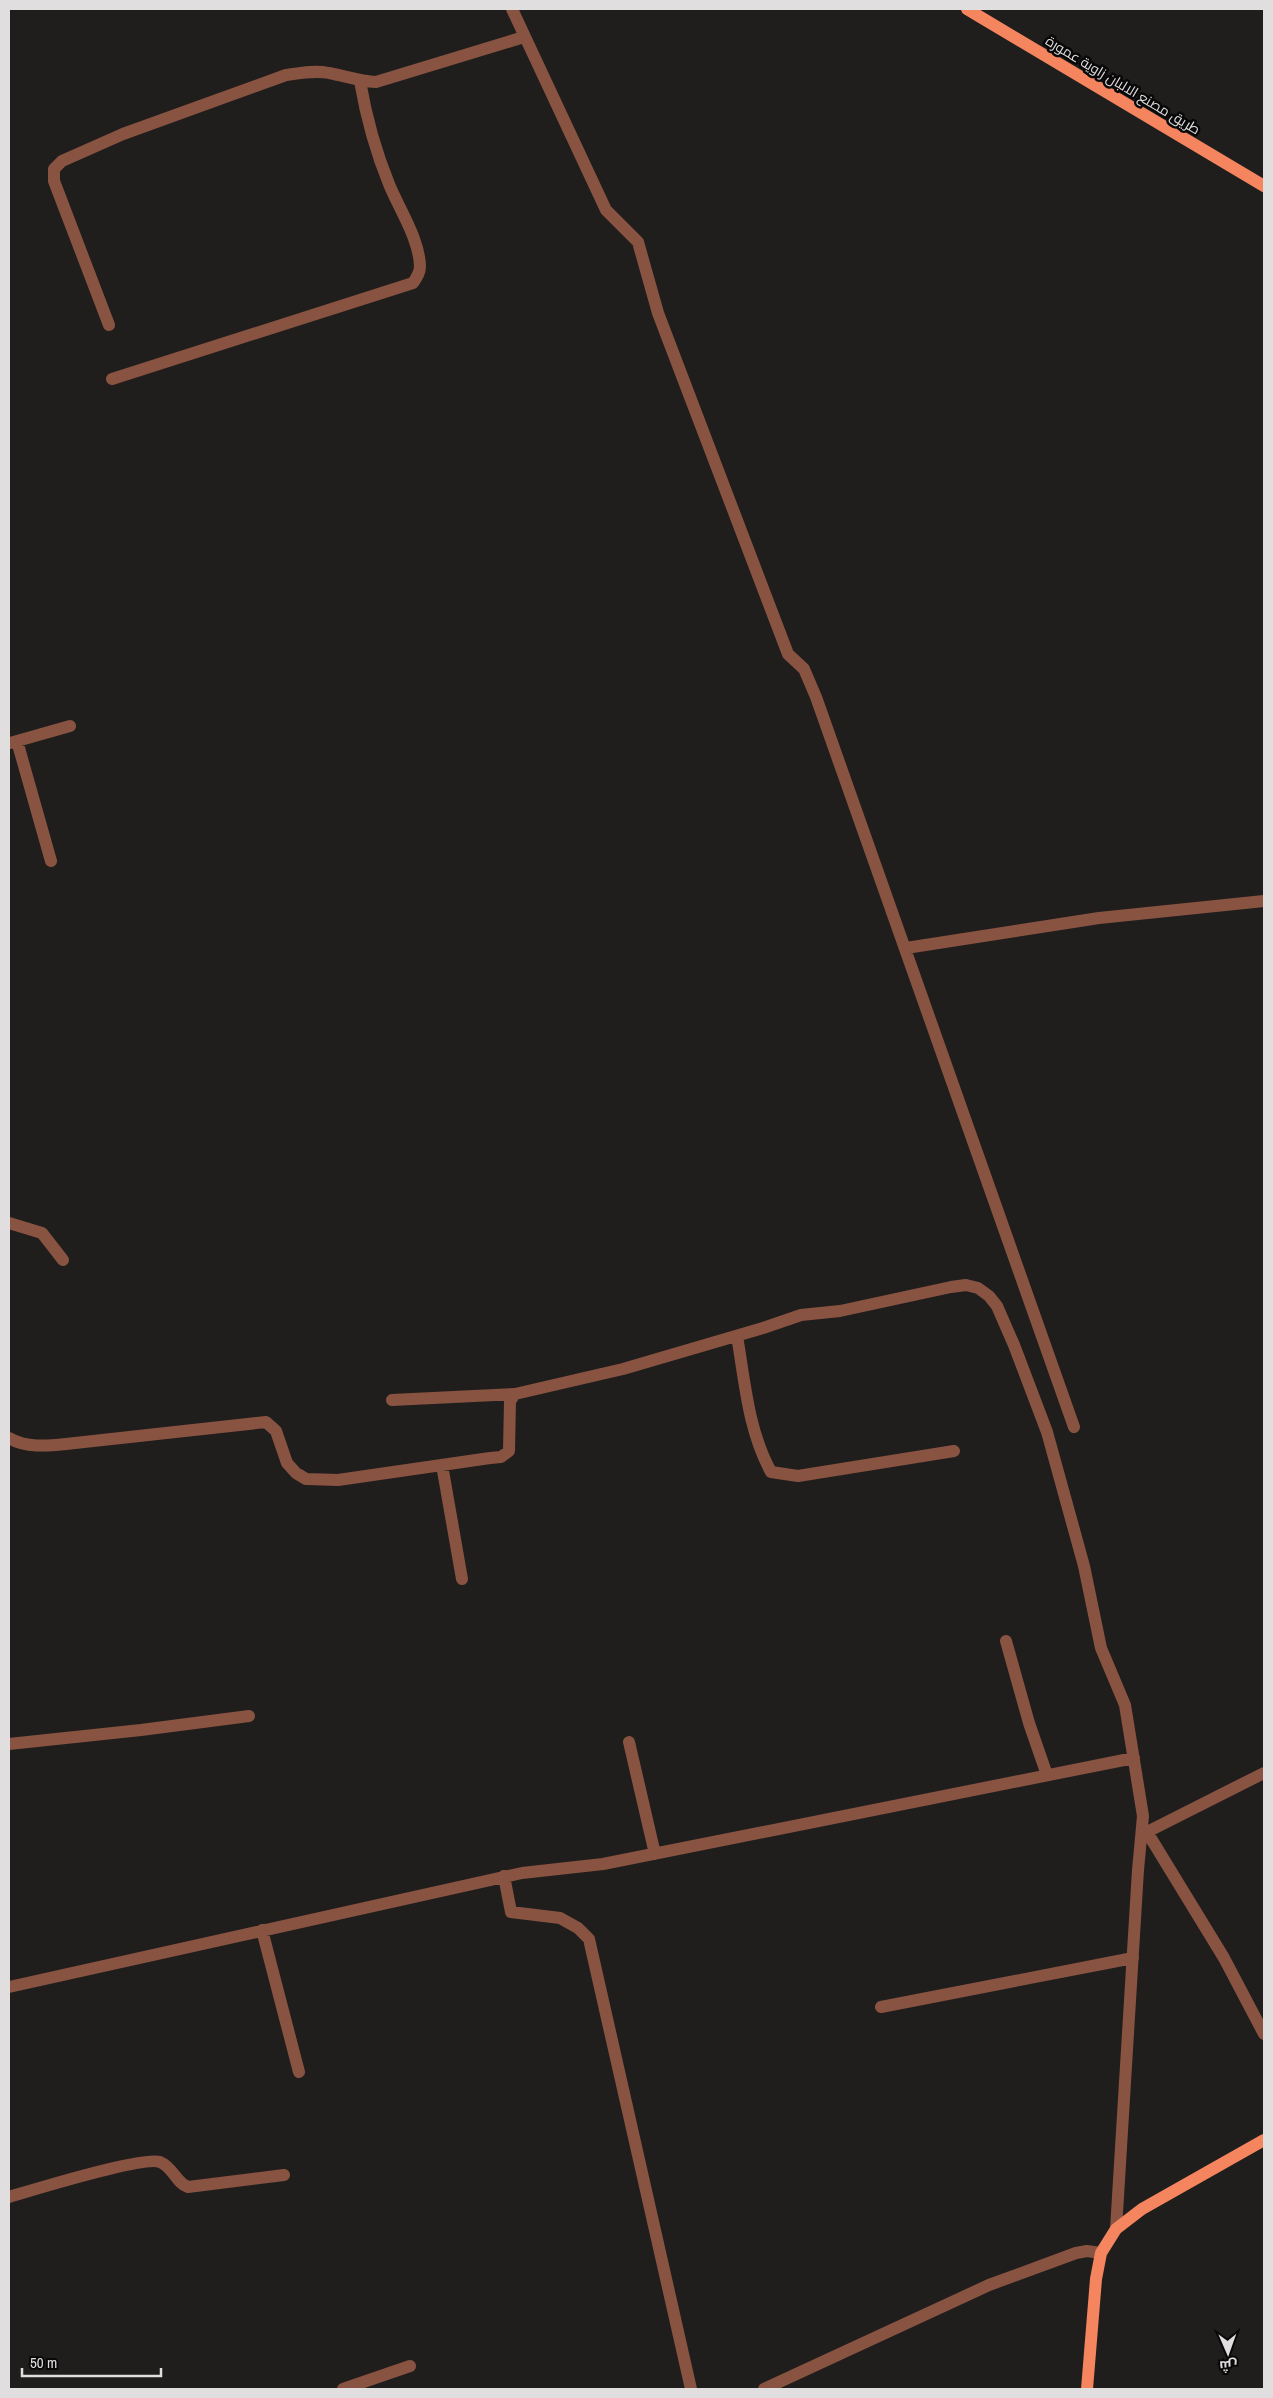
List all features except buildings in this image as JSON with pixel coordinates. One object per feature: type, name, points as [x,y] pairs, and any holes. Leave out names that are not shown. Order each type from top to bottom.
[{"type":"main road","name":"طريق مصنع الالبان زاوية عمورة","points":[[967,9],[1264,186]]},
{"type":"main road","points":[[1087,2389],[1096,2279],[1101,2253],[1116,2229],[1142,2209],[1264,2140]]},
{"type":"street","points":[[512,9],[606,210],[638,242],[658,313],[788,654],[804,669],[816,697],[1074,1427]]},
{"type":"street","points":[[109,325],[54,181],[54,169],[62,161],[123,134],[286,75],[309,72],[328,73],[360,81],[376,82],[524,37]]},
{"type":"street","points":[[112,379],[413,282],[419,276],[420,265],[415,245],[389,184],[368,124],[360,81]]},
{"type":"street","points":[[51,861],[13,742],[70,726]]},
{"type":"street","points":[[906,948],[1099,918],[1264,901]]},
{"type":"street","points":[[9,1223],[42,1232],[63,1260]]},
{"type":"street","points":[[392,1400],[515,1394],[623,1369],[737,1336],[801,1314],[840,1311],[951,1286],[966,1285],[978,1288],[989,1296],[1004,1320],[1047,1432],[1084,1566],[1101,1648],[1125,1705],[1141,1797],[1145,1833],[1133,1958],[1116,2229]]},
{"type":"street","points":[[737,1336],[753,1431],[771,1472],[798,1476],[954,1451]]},
{"type":"street","points":[[9,1438],[41,1446],[260,1421],[266,1422],[276,1431],[287,1462],[296,1473],[306,1479],[338,1480],[501,1456],[509,1451],[510,1401],[515,1394]]},
{"type":"street","points":[[442,1465],[462,1579]]},
{"type":"street","points":[[1006,1641],[1029,1723],[1047,1775]]},
{"type":"street","points":[[9,1744],[249,1716]]},
{"type":"street","points":[[629,1742],[655,1854]]},
{"type":"street","points":[[9,1987],[504,1876],[603,1864],[1134,1758]]},
{"type":"street","points":[[1145,1833],[1264,1773]]},
{"type":"street","points":[[1145,1833],[1224,1958],[1264,2034]]},
{"type":"street","points":[[504,1876],[511,1912],[560,1918],[578,1928],[589,1939],[691,2389]]},
{"type":"street","points":[[262,1930],[299,2072]]},
{"type":"street","points":[[881,2007],[1133,1958]]},
{"type":"street","points":[[9,2197],[127,2165],[153,2161],[162,2163],[182,2185],[188,2188],[284,2175]]},
{"type":"street","points":[[764,2389],[989,2285],[1076,2253],[1087,2251],[1101,2253]]},
{"type":"street","points":[[343,2389],[410,2366]]}]
